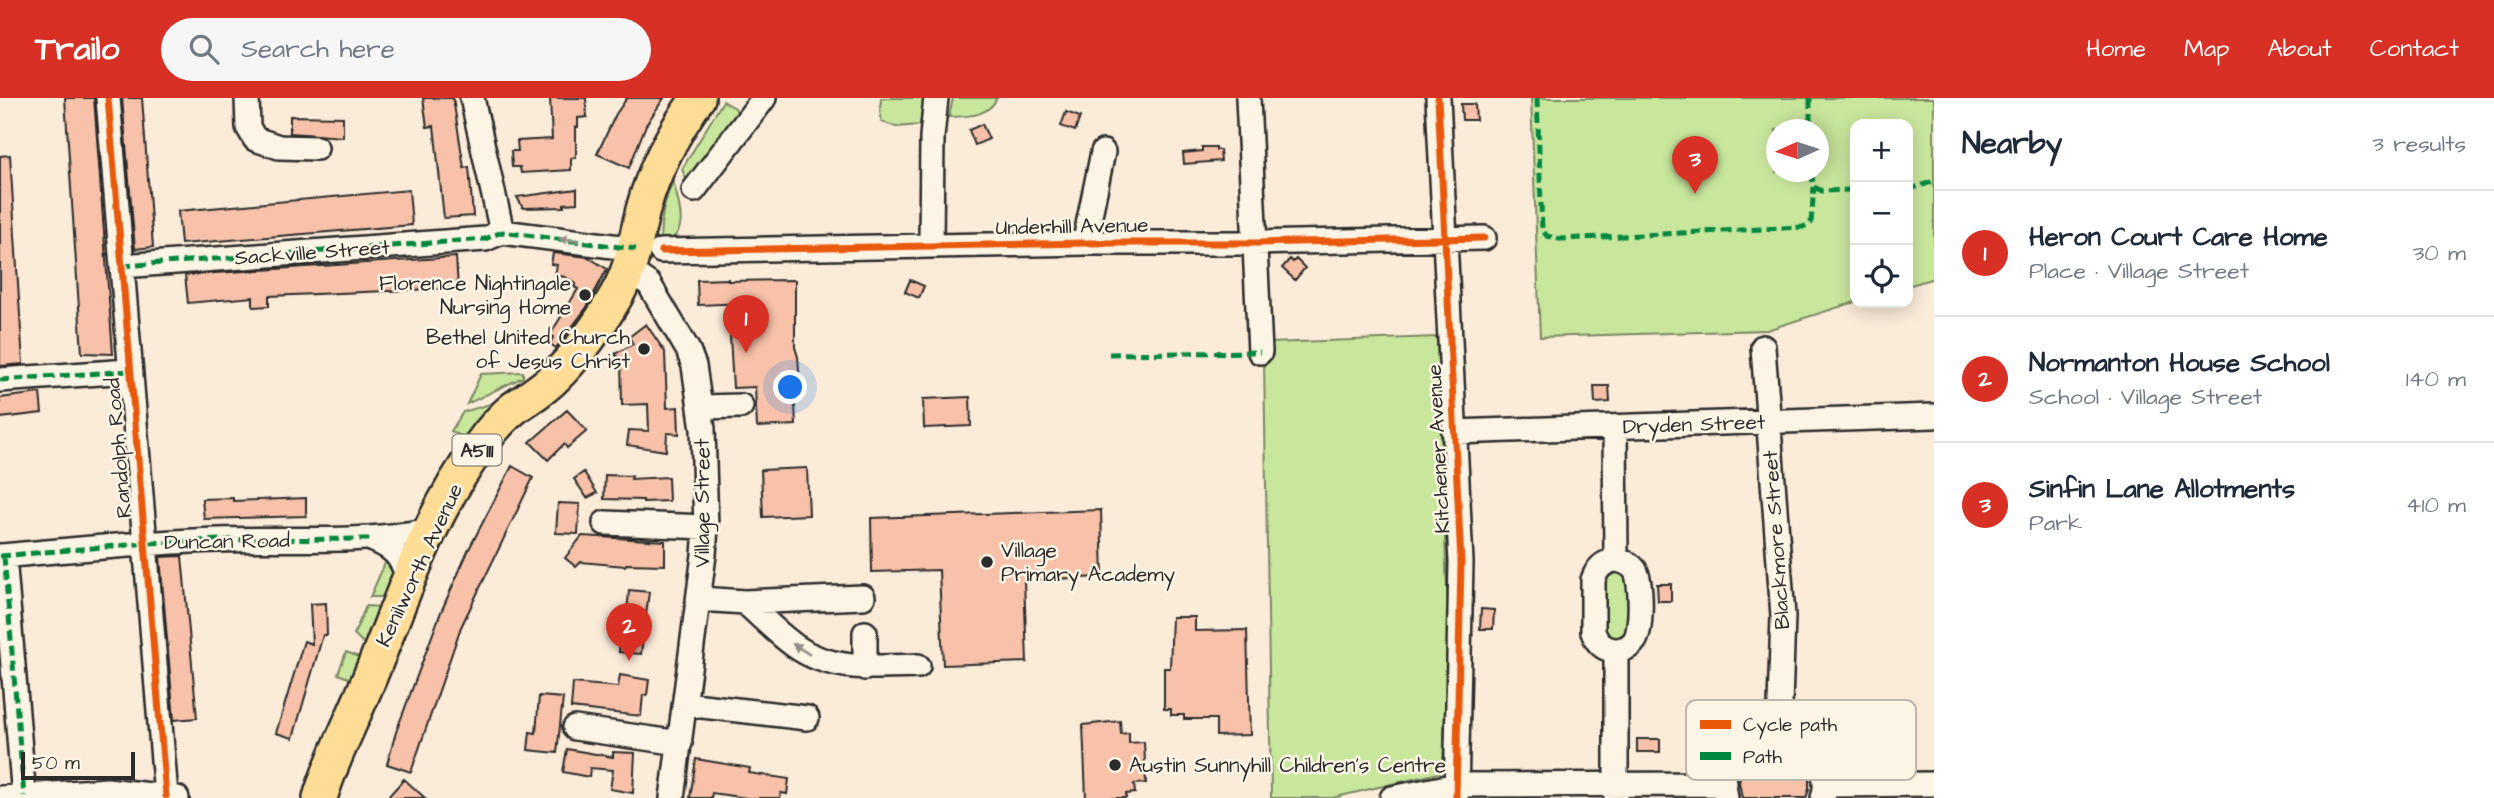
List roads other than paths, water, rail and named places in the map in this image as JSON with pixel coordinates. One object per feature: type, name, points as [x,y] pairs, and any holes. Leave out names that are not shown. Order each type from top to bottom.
[{"type":"highway","name":"A5111","points":[[642,257],[643,208],[654,173],[678,126],[698,98]]},
{"type":"highway","name":"Kenilworth Avenue","points":[[320,798],[329,769],[365,690],[409,578],[464,468],[484,440],[512,410],[555,378],[603,316],[642,257]]},
{"type":"highway","name":"Kenilworth Avenue","points":[[343,798],[365,690]]},
{"type":"street","name":"Randolph Road","points":[[108,98],[144,543],[171,797]]},
{"type":"street","points":[[247,98],[248,127],[255,139],[279,147],[316,148]]},
{"type":"street","points":[[694,190],[764,98]]},
{"type":"street","points":[[931,246],[932,137],[936,98]]},
{"type":"street","points":[[1248,98],[1260,352]]},
{"type":"street","name":"Kitchener Avenue","points":[[1438,98],[1461,562],[1457,791]]},
{"type":"street","points":[[482,111],[502,232],[642,257]]},
{"type":"street","points":[[1087,243],[1087,230],[1103,152]]},
{"type":"street","name":"Sackville Street","points":[[122,266],[485,239],[502,232]]},
{"type":"street","name":"Underhill Avenue","points":[[642,257],[684,240],[931,246],[1484,238]]},
{"type":"street","name":"Village Street","points":[[642,257],[649,284],[688,350],[694,366],[701,407],[706,527],[672,798]]},
{"type":"street","name":"Blackmore Street","points":[[1763,347],[1783,616],[1780,700]]},
{"type":"street","points":[[0,380],[129,371]]},
{"type":"street","points":[[701,407],[741,406]]},
{"type":"street","name":"Dryden Street","points":[[1454,432],[1934,416]]},
{"type":"street","points":[[1615,427],[1616,560]]},
{"type":"street","points":[[605,523],[706,527]]},
{"type":"street","name":"Duncan Road","points":[[2,556],[144,543],[371,539],[432,530]]},
{"type":"street","points":[[371,539],[398,554],[409,578]]},
{"type":"street","points":[[2,556],[24,797]]},
{"type":"street","points":[[1616,560],[1631,565],[1637,572],[1639,582],[1639,629],[1636,639],[1629,646],[1616,650],[1604,648],[1593,632],[1593,580],[1600,567],[1608,561],[1616,560]]},
{"type":"street","points":[[699,598],[745,602],[863,597]]},
{"type":"street","points":[[745,602],[783,637],[806,653],[842,665],[918,666]]},
{"type":"street","points":[[865,633],[865,667]]},
{"type":"street","points":[[1616,650],[1616,792]]},
{"type":"street","points":[[685,704],[807,718]]},
{"type":"street","points":[[575,728],[680,743]]},
{"type":"street","points":[[1824,792],[1934,784]]},
{"type":"street","points":[[0,797],[107,790],[171,797]]},
{"type":"street","points":[[1392,798],[1457,791],[1726,791]]},
{"type":"place","name":"Sinfin Lane Allotments","points":[[1695,194]]},
{"type":"place","name":"Florence Nightingale Nursing Home","points":[[585,295]]},
{"type":"place","name":"Bethel United Church of Jesus Christ","points":[[644,349]]},
{"type":"place","name":"Heron Court Care Home","points":[[746,353]]},
{"type":"place","name":"Village Primary Academy","points":[[987,562]]},
{"type":"place","name":"Normanton House School","points":[[629,661]]},
{"type":"place","name":"Austin Sunnyhill Children's Centre","points":[[1115,765]]}]
